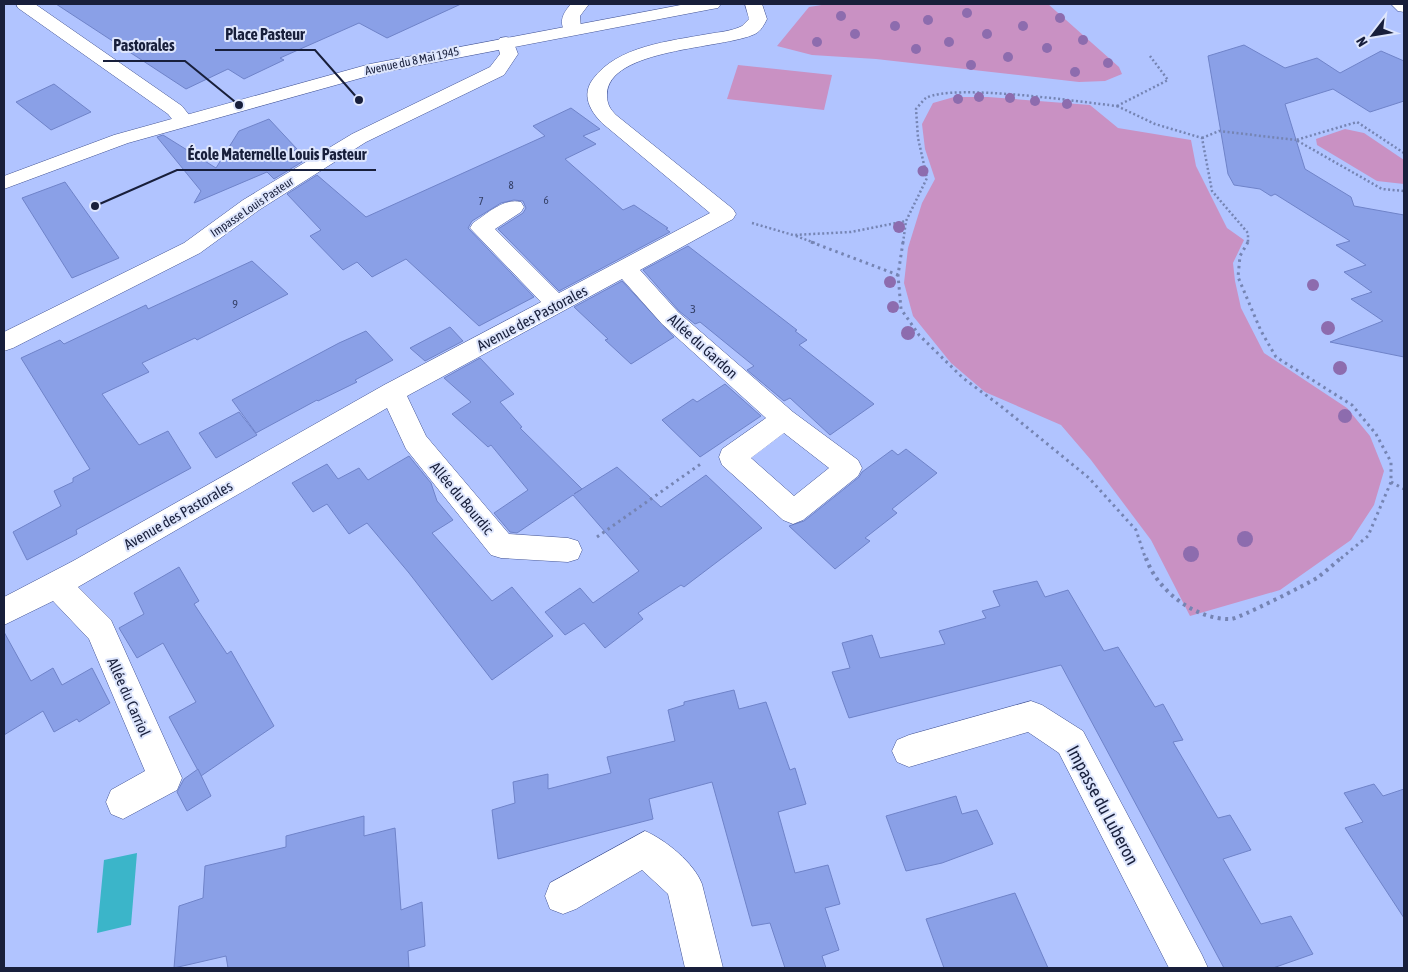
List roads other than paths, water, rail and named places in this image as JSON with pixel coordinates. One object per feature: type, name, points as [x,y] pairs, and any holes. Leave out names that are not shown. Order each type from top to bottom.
[{"type":"street","points":[[24,4],[176,110],[184,121]]},
{"type":"street","points":[[572,30],[570,18],[580,4]]},
{"type":"street","name":"Avenue du 8 Mai 1945","points":[[4,183],[122,139],[376,68],[712,4]]},
{"type":"street","name":"Avenue des Pastorales","points":[[4,612],[393,392],[626,269],[725,214],[605,116],[597,101],[596,88],[601,78],[608,71],[625,61],[663,49],[740,33],[753,28],[758,19],[753,4]]},
{"type":"street","points":[[1400,4],[1404,7]]},
{"type":"street","name":"Impasse Louis Pasteur","points":[[4,342],[192,248],[251,205],[359,138],[497,71],[508,54],[506,42]]},
{"type":"street","points":[[513,207],[481,228],[557,305]]},
{"type":"street","name":"Allée du Gardon","points":[[626,269],[670,318],[784,419],[848,468],[792,512],[732,457],[784,419]]},
{"type":"street","name":"Allée du Bourdic","points":[[393,392],[415,442],[502,546],[568,550]]},
{"type":"street","name":"Allée du Carriol","points":[[56,584],[100,630],[165,778],[123,802]]},
{"type":"street","name":"Impasse du Luberon","points":[[909,750],[1031,716],[1071,742],[1189,968]]},
{"type":"street","points":[[562,896],[645,849],[684,884],[704,968]]},
{"type":"place","name":"Place Pasteur","points":[[359,100]]},
{"type":"place","name":"Pastorales","points":[[239,105]]},
{"type":"place","name":"École Maternelle Louis Pasteur","points":[[95,206]]}]
